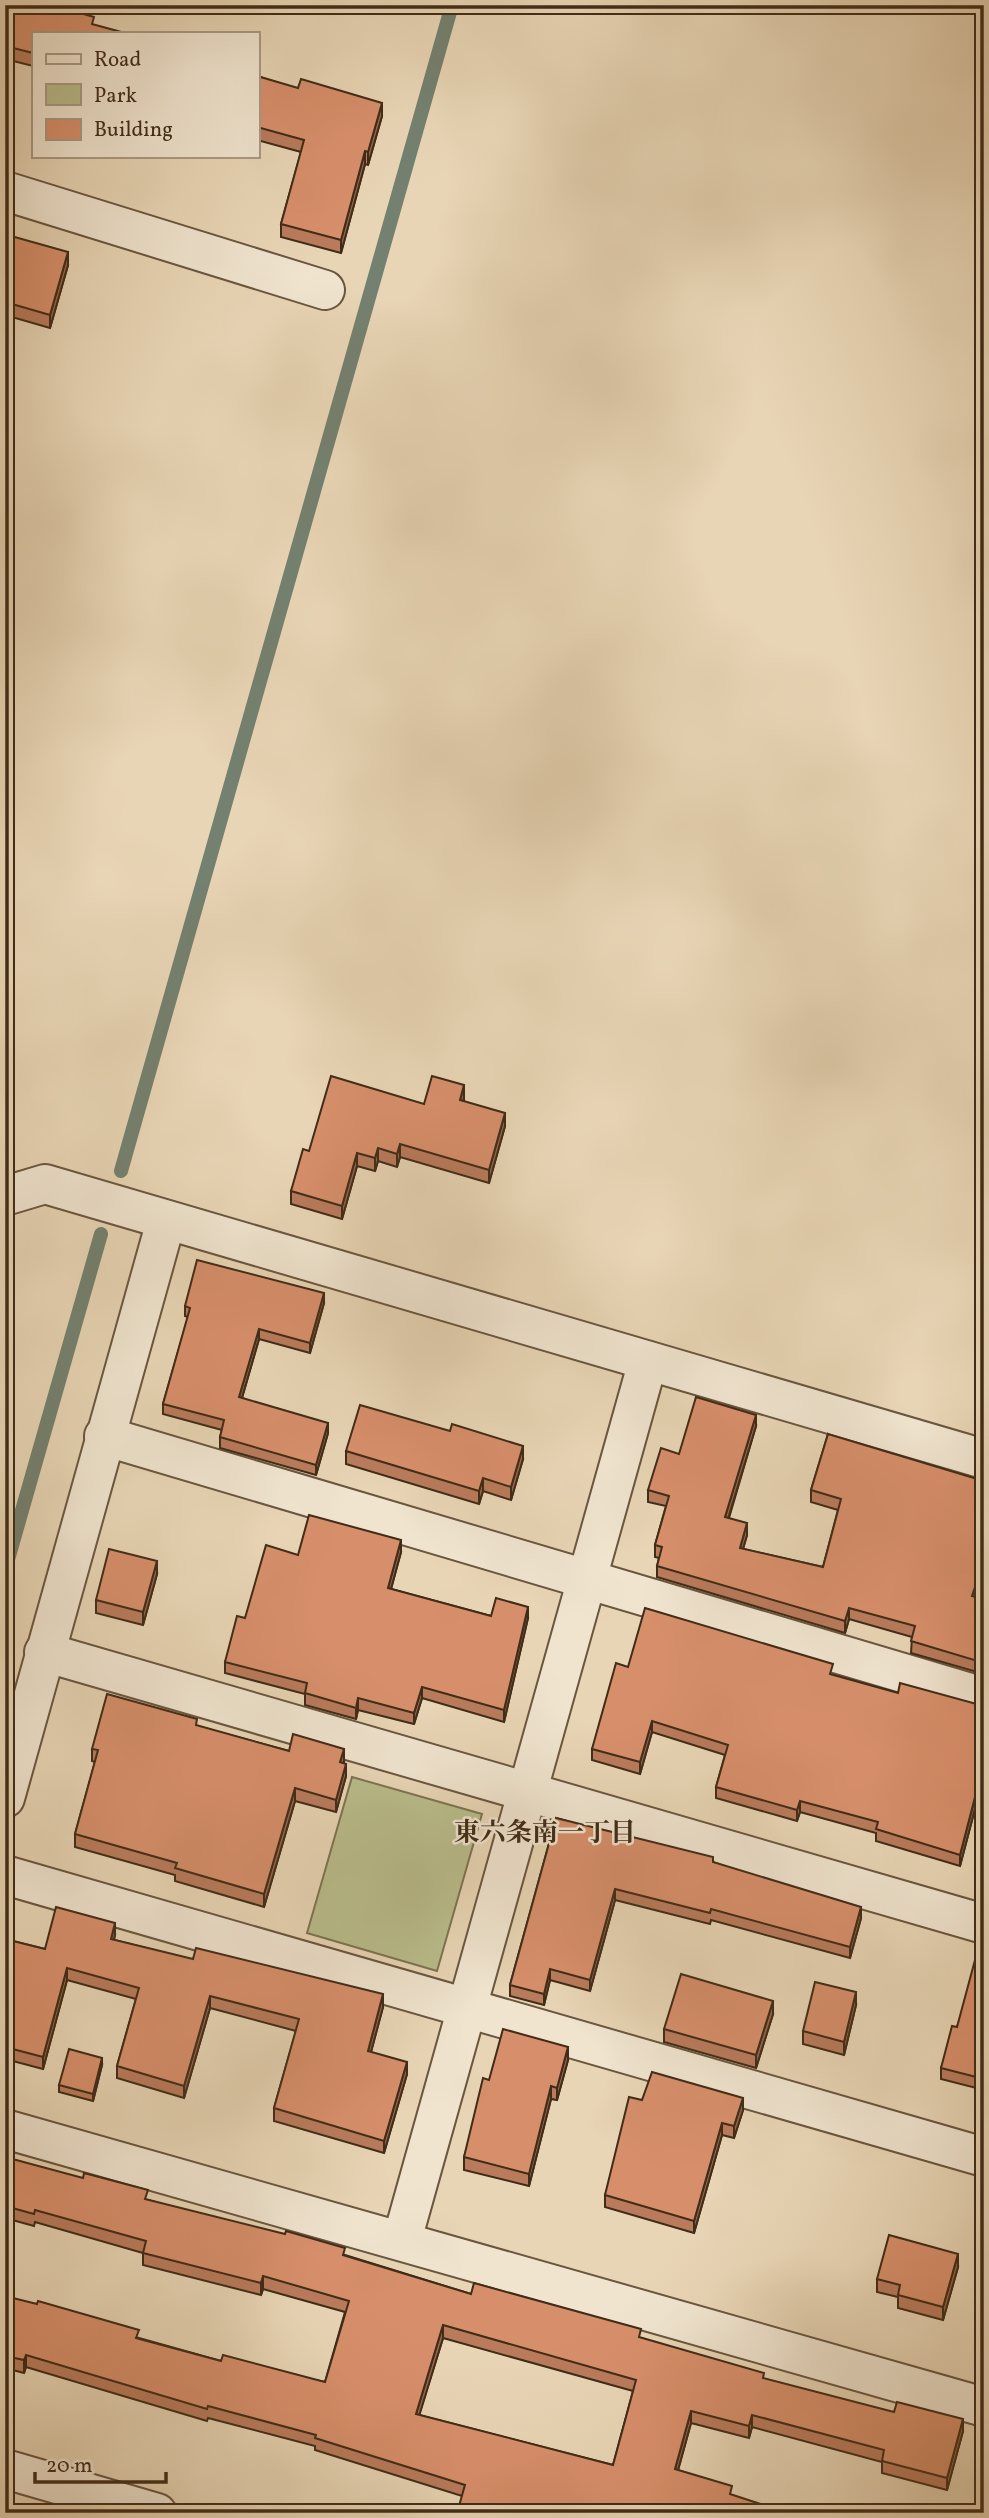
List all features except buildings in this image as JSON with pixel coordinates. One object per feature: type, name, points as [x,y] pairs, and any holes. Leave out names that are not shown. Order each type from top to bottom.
[{"type":"street","points":[[5,191],[325,290]]},
{"type":"street","points":[[5,1196],[45,1184],[984,1459]]},
{"type":"street","points":[[5,1798],[166,1221]]},
{"type":"street","points":[[402,2239],[648,1361]]},
{"type":"street","points":[[104,1436],[984,1697]]},
{"type":"street","points":[[44,1652],[984,1924]]},
{"type":"street","points":[[5,1875],[984,2157]]},
{"type":"street","points":[[5,2130],[402,2239],[984,2407]]},
{"type":"street","points":[[5,2469],[157,2513]]},
{"type":"green space","points":[[352,1777],[482,1814],[437,1971],[307,1933]]},
{"type":"waterway","points":[[121,1171],[452,5]]},
{"type":"waterway","points":[[5,1570],[101,1234]]},
{"type":"district","name":"東六条南一丁目","points":[[545,1834]]}]
